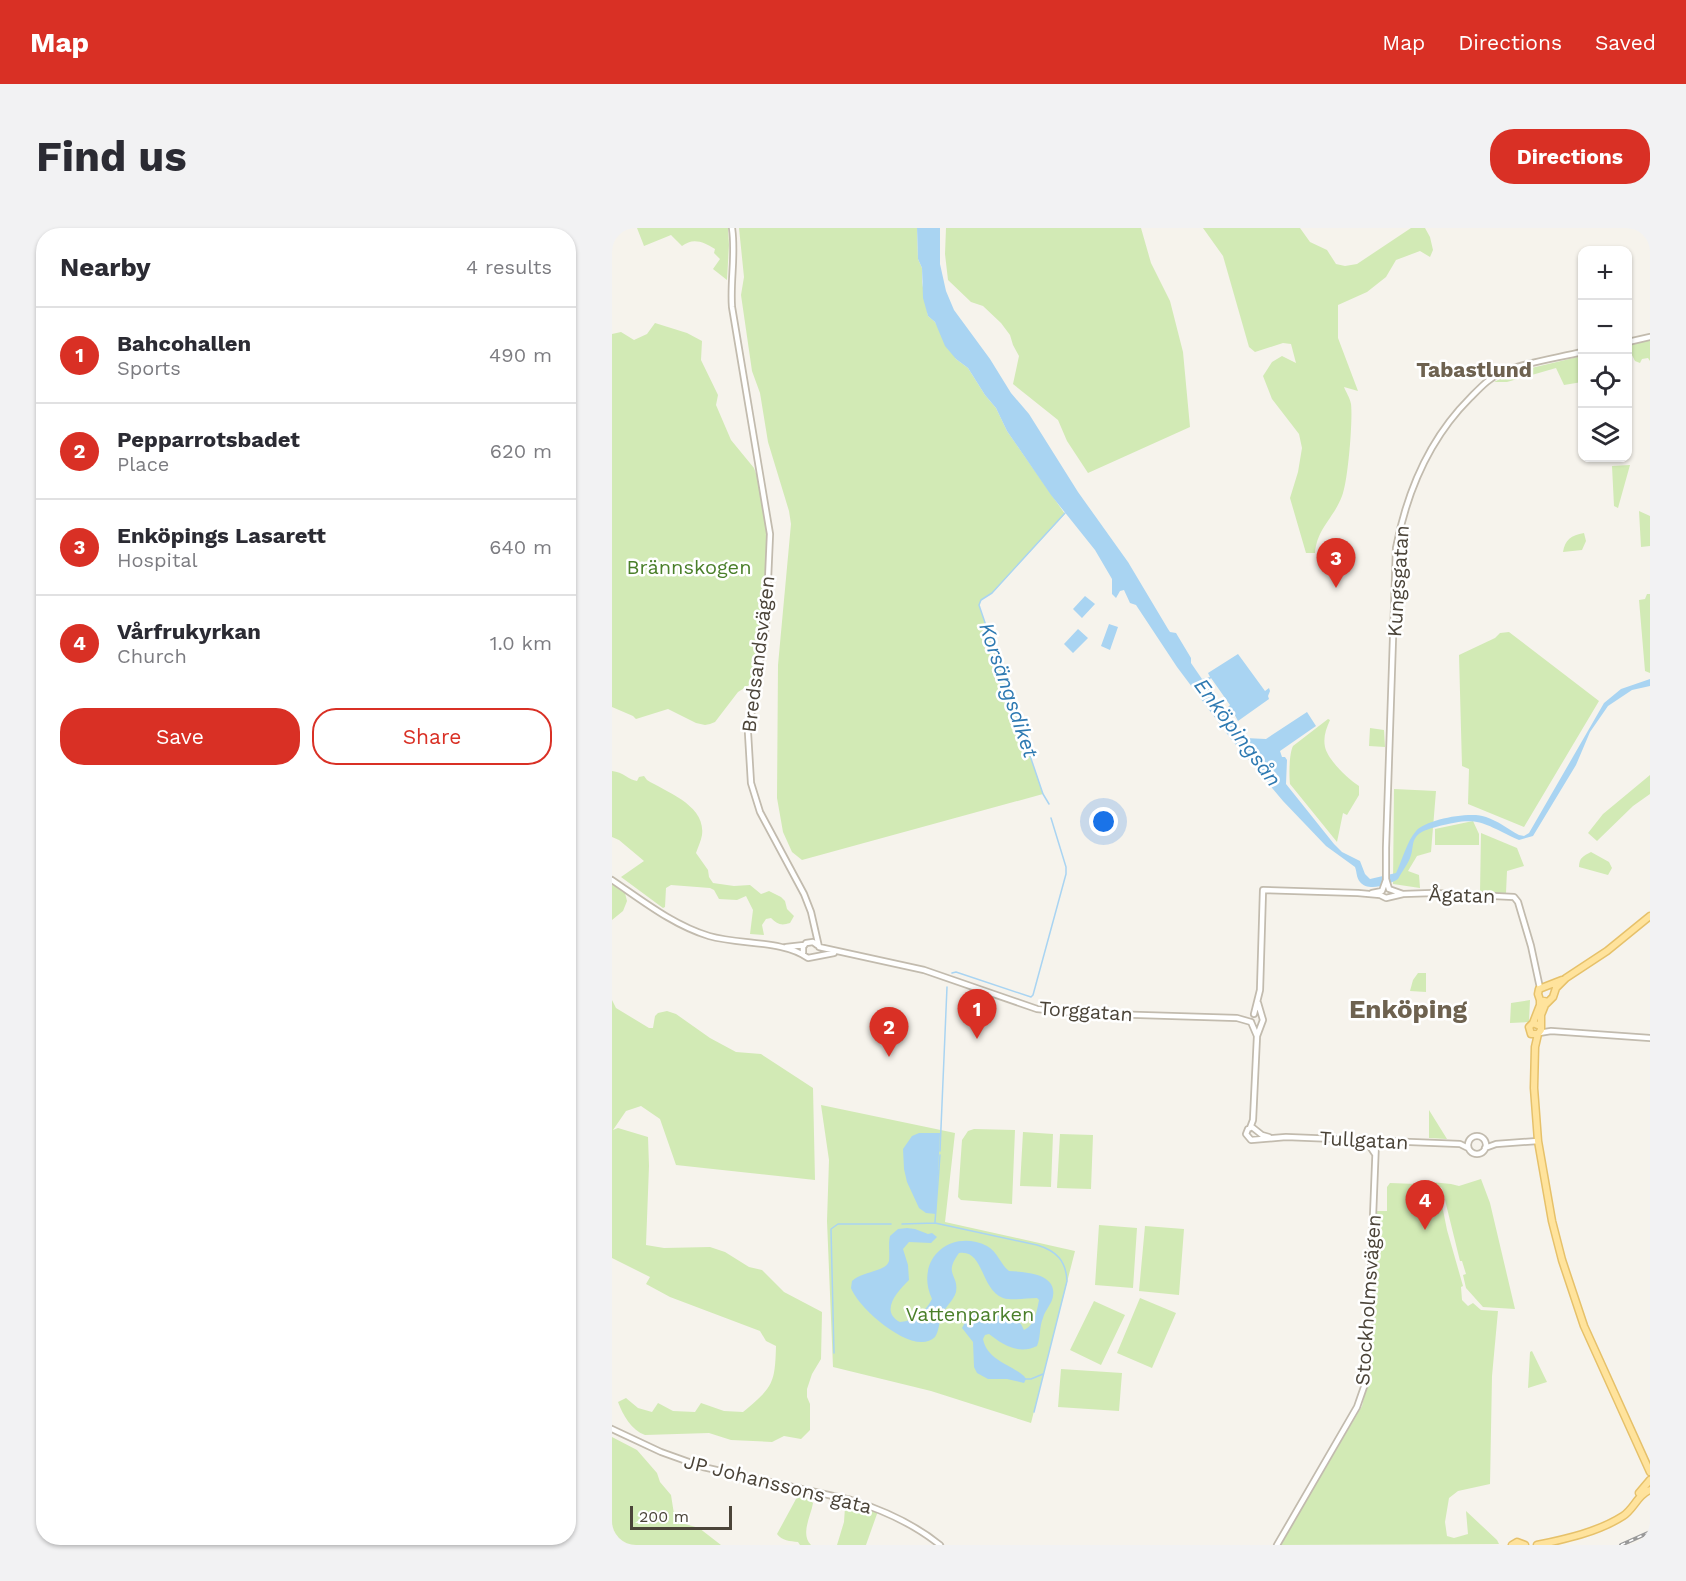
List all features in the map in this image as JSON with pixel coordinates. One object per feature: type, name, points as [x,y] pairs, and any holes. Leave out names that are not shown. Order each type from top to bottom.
[{"type":"main road","points":[[1650,916],[1607,951],[1566,978],[1545,987],[1538,994],[1540,1005],[1535,1047],[1534,1088],[1538,1141],[1552,1221],[1562,1260],[1584,1326],[1650,1472]]},
{"type":"main road","points":[[1537,1029],[1543,1009],[1566,978]]},
{"type":"main road","points":[[1545,987],[1554,992]]},
{"type":"main road","points":[[1540,1000],[1548,1002]]},
{"type":"main road","points":[[1512,1545],[1517,1542],[1525,1545],[1538,1545],[1582,1534],[1614,1520],[1649,1485],[1645,1463]]},
{"type":"street","name":"Bredsandsvägen","points":[[732,228],[734,254],[732,308],[770,534],[766,626],[750,716],[748,765],[754,798],[811,912],[818,946]]},
{"type":"street","points":[[1632,341],[1650,337]]},
{"type":"street","name":"Kungsgatan","points":[[1386,889],[1396,548],[1407,500],[1418,472],[1441,432],[1485,383],[1494,376],[1514,368],[1578,353]]},
{"type":"street","points":[[612,880],[670,919],[698,932],[733,942],[780,947]]},
{"type":"street","name":"Ågatan","points":[[1256,1014],[1263,890],[1370,894],[1386,889],[1403,894],[1514,897],[1518,902],[1532,946],[1538,979],[1545,987]]},
{"type":"street","points":[[804,955],[802,949],[813,926]]},
{"type":"street","name":"Torggatan","points":[[780,947],[813,942],[836,952],[858,954],[924,970],[1037,1009],[1075,1013],[1237,1018],[1256,1014]]},
{"type":"street","points":[[818,946],[818,955]]},
{"type":"street","name":"Torggatan","points":[[780,947],[811,959],[818,955],[836,952]]},
{"type":"street","points":[[1253,1120],[1258,1131],[1256,1138],[1251,1140],[1247,1137],[1247,1131],[1253,1120],[1257,1036],[1263,1020],[1256,1014],[1252,1023],[1257,1036]]},
{"type":"street","name":"Torggatan","points":[[1237,1018],[1260,1024]]},
{"type":"street","points":[[1537,1029],[1650,1038]]},
{"type":"street","points":[[1250,1128],[1258,1131]]},
{"type":"street","name":"Tullgatan","points":[[1258,1131],[1269,1137]]},
{"type":"street","points":[[1496,1144],[1477,1136],[1469,1140],[1468,1148],[1478,1154],[1485,1148],[1496,1144],[1538,1141]]},
{"type":"street","name":"Tullgatan","points":[[1256,1138],[1460,1144],[1468,1148]]},
{"type":"street","points":[[1361,1140],[1370,1145],[1376,1157]]},
{"type":"street","name":"Tullgatan","points":[[1460,1144],[1469,1140]]},
{"type":"street","name":"Stockholmsvägen","points":[[1277,1545],[1358,1407],[1365,1384],[1369,1338],[1376,1141]]},
{"type":"street","points":[[1485,1141],[1485,1148]]},
{"type":"street","name":"JP Johanssons gata","points":[[612,1429],[694,1465],[870,1506],[910,1525],[940,1545]]},
{"type":"green space","points":[[637,228],[728,228],[727,280],[713,269],[720,259],[711,246],[694,241],[682,246],[671,235],[644,246]]},
{"type":"green space","points":[[739,228],[917,228],[918,259],[922,268],[928,316],[935,322],[956,359],[968,368],[996,408],[1007,431],[1065,514],[992,593],[981,600],[979,605],[1043,794],[802,860],[792,852],[783,832],[777,798],[778,665],[791,524],[768,442],[760,393],[752,371],[741,295],[744,277]]},
{"type":"green space","points":[[946,228],[1141,228],[1151,263],[1170,301],[1183,352],[1190,427],[1088,473],[1067,441],[1058,420],[1013,384],[1019,356],[1010,335],[983,306],[971,302],[948,280],[945,254]]},
{"type":"green space","points":[[1203,228],[1300,228],[1310,242],[1327,250],[1336,264],[1345,266],[1357,264],[1411,228],[1425,228],[1430,237],[1433,250],[1430,257],[1420,251],[1396,260],[1386,277],[1367,292],[1338,305],[1338,338],[1358,391],[1344,387],[1351,412],[1350,450],[1346,478],[1339,504],[1322,530],[1315,553],[1306,553],[1290,498],[1302,448],[1299,434],[1272,399],[1263,376],[1272,362],[1282,356],[1296,363],[1291,344],[1283,343],[1255,352],[1249,347],[1223,256]]},
{"type":"green space","name":"Brännskogen","points":[[655,323],[687,333],[702,341],[701,360],[718,395],[716,405],[731,440],[754,468],[759,482],[768,534],[767,578],[760,654],[754,682],[738,692],[715,722],[705,725],[668,709],[636,719],[612,707],[612,334],[621,332],[634,340],[647,334]]},
{"type":"green space","points":[[1650,339],[1650,361],[1648,358],[1642,359],[1640,363],[1635,361],[1632,355],[1632,344]]},
{"type":"green space","points":[[1578,357],[1578,383],[1564,385],[1556,368],[1507,382],[1494,382],[1514,372]]},
{"type":"green space","points":[[1630,465],[1618,508],[1614,506],[1612,466]]},
{"type":"green space","points":[[1639,511],[1650,516],[1650,546],[1641,547]]},
{"type":"green space","points":[[1584,533],[1586,541],[1582,550],[1563,552],[1569,539]]},
{"type":"green space","points":[[1647,594],[1650,594],[1650,673],[1645,671],[1639,600],[1645,599]]},
{"type":"green space","points":[[1509,632],[1599,701],[1524,827],[1468,804],[1469,769],[1462,766],[1459,655],[1495,638],[1500,633]]},
{"type":"green space","points":[[1328,719],[1330,720],[1324,740],[1327,752],[1339,769],[1359,786],[1359,795],[1347,815],[1343,813],[1337,842],[1290,784],[1290,759],[1293,746]]},
{"type":"green space","points":[[1370,728],[1384,730],[1385,747],[1369,746]]},
{"type":"green space","points":[[612,771],[637,781],[639,777],[644,776],[683,801],[698,815],[702,825],[702,835],[696,853],[708,870],[713,883],[734,886],[750,885],[761,894],[769,891],[781,897],[787,909],[794,916],[790,923],[782,924],[771,918],[766,919],[762,925],[764,935],[750,934],[753,910],[746,896],[737,900],[719,899],[714,890],[710,888],[671,885],[666,888],[665,907],[663,908],[621,877],[644,861],[612,837]]},
{"type":"green space","points":[[1650,775],[1650,794],[1633,806],[1597,841],[1588,833],[1603,814]]},
{"type":"green space","points":[[1394,789],[1436,791],[1431,852],[1417,856],[1408,871],[1419,875],[1420,888],[1393,884]]},
{"type":"green space","points":[[1473,821],[1479,834],[1479,845],[1435,845],[1435,829]]},
{"type":"green space","points":[[1481,833],[1517,848],[1524,866],[1507,871],[1506,893],[1480,893]]},
{"type":"green space","points":[[1591,852],[1609,862],[1612,868],[1608,875],[1579,867],[1582,858]]},
{"type":"green space","points":[[612,884],[625,893],[627,901],[623,911],[612,920]]},
{"type":"green space","points":[[1418,973],[1426,973],[1426,992],[1410,991]]},
{"type":"green space","points":[[612,1000],[616,1008],[649,1028],[653,1028],[655,1016],[658,1013],[667,1011],[676,1014],[710,1038],[736,1052],[761,1054],[813,1088],[815,1180],[676,1165],[660,1119],[641,1106],[626,1111],[613,1130],[618,1128],[648,1137],[646,1245],[664,1248],[710,1247],[725,1252],[749,1267],[762,1270],[784,1292],[822,1312],[821,1359],[812,1374],[807,1389],[810,1404],[810,1430],[801,1439],[784,1436],[772,1442],[731,1440],[709,1433],[645,1435],[632,1426],[620,1407],[618,1402],[626,1398],[638,1408],[652,1412],[658,1403],[673,1411],[695,1412],[701,1403],[724,1411],[743,1412],[761,1396],[770,1384],[775,1369],[776,1346],[766,1341],[760,1331],[670,1297],[646,1284],[650,1277],[612,1258]]},
{"type":"green space","points":[[1530,1000],[1529,1022],[1510,1023],[1511,1003]]},
{"type":"green space","name":"Vattenparken","points":[[821,1105],[955,1133],[945,1222],[1075,1251],[1031,1423],[931,1391],[833,1367],[827,1221],[829,1160]]},
{"type":"green space","points":[[1429,1110],[1447,1139],[1429,1138]]},
{"type":"green space","points":[[974,1129],[1015,1130],[1012,1204],[961,1200],[958,1197],[962,1140],[968,1131]]},
{"type":"green space","points":[[1023,1132],[1053,1134],[1051,1187],[1020,1186]]},
{"type":"green space","points":[[1060,1134],[1093,1135],[1091,1189],[1057,1188]]},
{"type":"green space","points":[[1481,1179],[1490,1203],[1515,1309],[1483,1307],[1466,1288],[1463,1275],[1466,1274],[1462,1261],[1460,1261],[1442,1188],[1431,1182],[1459,1186]]},
{"type":"green space","points":[[1390,1183],[1417,1184],[1421,1187],[1429,1184],[1439,1190],[1447,1230],[1463,1286],[1461,1287],[1462,1300],[1468,1306],[1473,1303],[1481,1310],[1498,1311],[1492,1376],[1490,1484],[1458,1491],[1449,1498],[1445,1522],[1447,1536],[1454,1538],[1468,1534],[1466,1511],[1499,1544],[1280,1545],[1362,1406],[1371,1367],[1376,1211],[1387,1211],[1387,1187]]},
{"type":"green space","points":[[1099,1225],[1137,1228],[1133,1288],[1095,1285]]},
{"type":"green space","points":[[1145,1226],[1184,1229],[1179,1295],[1139,1291]]},
{"type":"green space","points":[[1140,1298],[1176,1313],[1152,1368],[1117,1353]]},
{"type":"green space","points":[[1094,1301],[1125,1315],[1101,1365],[1070,1350]]},
{"type":"green space","points":[[1532,1351],[1547,1382],[1528,1388],[1530,1352]]},
{"type":"green space","points":[[1061,1369],[1122,1373],[1119,1411],[1058,1407]]},
{"type":"green space","points":[[612,1437],[637,1450],[657,1473],[660,1482],[671,1495],[674,1514],[678,1522],[699,1528],[721,1545],[612,1545]]},
{"type":"green space","points":[[800,1495],[804,1495],[813,1503],[806,1530],[806,1536],[811,1545],[800,1545],[798,1542],[789,1541],[777,1534]]},
{"type":"green space","points":[[848,1504],[878,1511],[866,1545],[837,1545],[844,1522],[845,1507]]},
{"type":"water","name":"Enköpingsån","points":[[917,228],[940,228],[940,264],[946,291],[954,310],[990,359],[1011,393],[1029,414],[1078,492],[1128,562],[1170,632],[1176,633],[1202,679],[1210,677],[1208,673],[1238,654],[1265,691],[1269,688],[1269,699],[1238,721],[1232,710],[1228,712],[1228,716],[1245,738],[1266,739],[1307,712],[1316,726],[1280,751],[1282,757],[1287,760],[1286,784],[1334,844],[1342,852],[1360,861],[1365,874],[1370,879],[1396,873],[1416,831],[1439,820],[1479,815],[1519,835],[1524,836],[1529,833],[1604,703],[1621,689],[1650,679],[1650,686],[1632,690],[1608,706],[1590,732],[1576,765],[1533,836],[1519,840],[1488,825],[1472,821],[1451,823],[1425,830],[1415,839],[1410,858],[1398,879],[1379,886],[1364,885],[1358,878],[1355,867],[1326,846],[1283,801],[1231,739],[1177,667],[1136,605],[1130,603],[1124,590],[1120,591],[1116,598],[1112,594],[1112,579],[1095,550],[1051,495],[1007,431],[996,408],[968,368],[945,346],[935,322],[928,316],[923,298],[922,268],[918,259]],"holes":[[[1211,678],[1230,705],[1226,709],[1214,698],[1206,684]]]},
{"type":"water","points":[[1085,596],[1095,604],[1082,618],[1073,609]]},
{"type":"water","points":[[1109,624],[1118,627],[1110,650],[1101,646]]},
{"type":"water","points":[[1078,629],[1088,638],[1073,653],[1064,644]]},
{"type":"water","points":[[919,1133],[940,1133],[936,1214],[926,1213],[919,1208],[907,1182],[904,1169],[903,1149],[912,1136]]},
{"type":"water","name":"Vattenparken","points":[[907,1228],[932,1233],[937,1237],[931,1243],[909,1242],[903,1249],[908,1265],[909,1280],[892,1301],[891,1307],[894,1317],[900,1322],[915,1318],[926,1308],[932,1299],[928,1285],[928,1272],[932,1260],[939,1251],[960,1241],[987,1246],[994,1251],[1009,1271],[1038,1275],[1050,1283],[1053,1296],[1042,1321],[1037,1346],[1030,1349],[1012,1348],[989,1334],[983,1339],[985,1346],[994,1357],[1024,1376],[1026,1379],[1024,1383],[1007,1379],[988,1379],[977,1373],[974,1367],[973,1342],[962,1328],[968,1317],[974,1314],[1009,1316],[1021,1324],[1024,1330],[1033,1322],[1039,1300],[1037,1298],[1003,1298],[990,1287],[978,1263],[967,1253],[959,1253],[954,1260],[952,1270],[956,1292],[942,1315],[935,1337],[926,1342],[914,1341],[888,1328],[875,1318],[856,1297],[851,1288],[852,1281],[887,1265],[890,1236],[898,1229]]},
{"type":"waterway","name":"Korsängsdiket","points":[[1049,804],[1043,794],[979,605],[981,600],[992,593],[1065,513]]},
{"type":"waterway","name":"Korsängsdiket","points":[[952,973],[956,972],[1031,997],[1033,995],[1066,874],[1066,867],[1051,818]]},
{"type":"waterway","name":"Korsängsdiket","points":[[940,1151],[947,987]]},
{"type":"waterway","name":"Korsängsdiket","points":[[935,1222],[940,1155]]},
{"type":"waterway","name":"Korsängsdiket","points":[[902,1224],[935,1223],[1037,1245],[1050,1250],[1062,1262],[1067,1281],[1034,1412]]},
{"type":"waterway","name":"Korsängsdiket","points":[[834,1353],[831,1229],[838,1224],[891,1224]]},
{"type":"waterway","points":[[1025,1379],[1043,1374]]},
{"type":"railway","points":[[1621,1545],[1650,1532]]},
{"type":"place","name":"Enköpings Lasarett","points":[[1336,588]]},
{"type":"place","name":"Bahcohallen","points":[[977,1039]]},
{"type":"place","name":"Pepparrotsbadet","points":[[889,1057]]},
{"type":"place","name":"Vårfrukyrkan","points":[[1425,1230]]},
{"type":"district","name":"Tabastlund","points":[[1474,369]]},
{"type":"district","name":"Enköping","points":[[1408,1009]]}]
